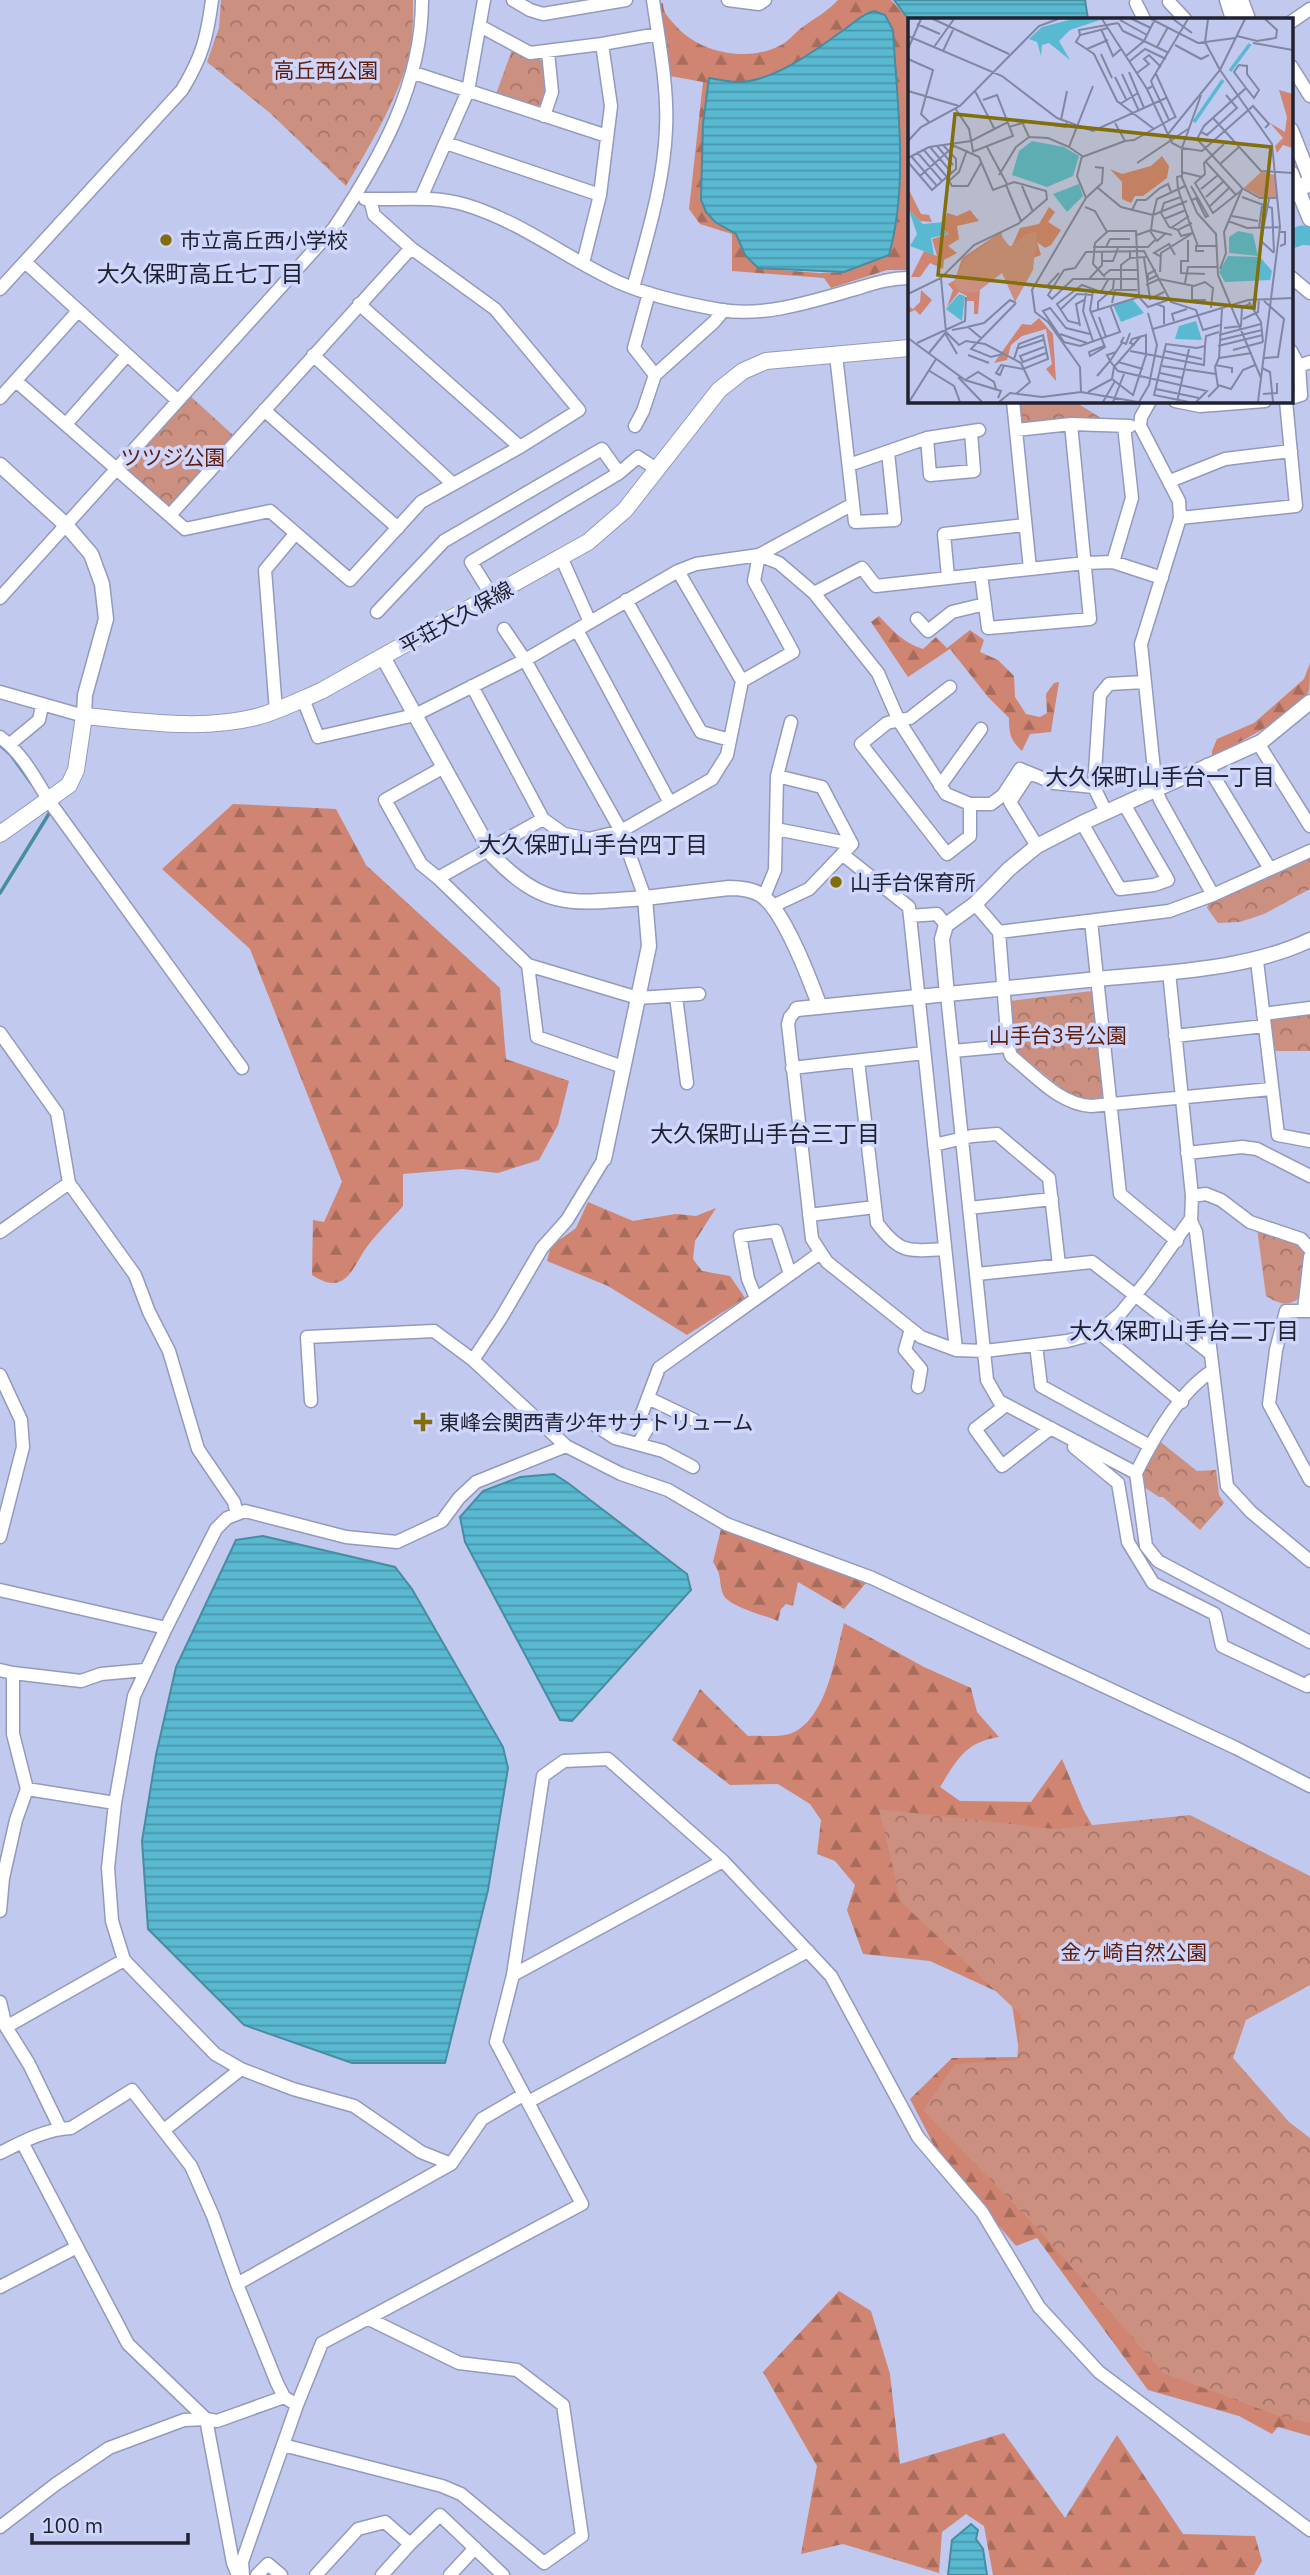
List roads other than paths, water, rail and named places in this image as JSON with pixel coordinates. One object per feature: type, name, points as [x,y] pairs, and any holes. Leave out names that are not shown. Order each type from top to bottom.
[{"type":"main road","name":"平荘大久保線","points":[[84,716],[201,724],[255,718],[303,699],[588,542],[625,510],[719,390],[743,371],[766,361],[908,348]]},
{"type":"main road","points":[[0,834],[49,802],[73,778],[84,716]]},
{"type":"street","points":[[0,289],[182,90],[197,65],[207,39],[212,0]]},
{"type":"street","points":[[0,598],[334,228],[354,199],[378,155],[407,94],[414,73],[422,0]]},
{"type":"street","points":[[421,198],[468,91],[484,0]]},
{"type":"street","points":[[513,0],[543,14],[626,0]]},
{"type":"street","points":[[633,288],[655,208],[666,131],[665,92],[653,0]]},
{"type":"street","points":[[728,0],[759,4],[765,0]]},
{"type":"street","points":[[1227,0],[1233,18]]},
{"type":"street","points":[[1241,0],[1248,18]]},
{"type":"street","points":[[1169,2],[1184,18]]},
{"type":"street","points":[[1136,3],[1144,18]]},
{"type":"street","points":[[1292,21],[1310,9]]},
{"type":"street","points":[[480,26],[530,53],[658,34]]},
{"type":"street","points":[[583,263],[600,195],[611,106],[601,44]]},
{"type":"street","points":[[544,116],[552,92],[548,52]]},
{"type":"street","points":[[1292,68],[1310,96]]},
{"type":"street","points":[[414,73],[607,136]]},
{"type":"street","points":[[1292,135],[1310,219]]},
{"type":"street","points":[[446,143],[600,195]]},
{"type":"street","points":[[354,199],[421,198],[464,204],[518,225],[633,288],[724,310],[774,310],[802,305],[892,278],[908,278]]},
{"type":"street","points":[[16,381],[185,529],[270,511],[350,580],[422,502],[579,410],[495,309],[411,248],[374,215],[370,199]]},
{"type":"street","points":[[170,515],[411,248]]},
{"type":"street","points":[[24,262],[177,400]]},
{"type":"street","points":[[1292,278],[1310,293]]},
{"type":"street","points":[[649,293],[634,348],[655,375]]},
{"type":"street","points":[[359,304],[520,447]]},
{"type":"street","points":[[635,426],[655,375],[724,310]]},
{"type":"street","points":[[0,398],[78,311]]},
{"type":"street","points":[[1292,352],[1305,364],[1301,395],[1292,398]]},
{"type":"street","points":[[66,424],[127,355]]},
{"type":"street","points":[[313,355],[453,484]]},
{"type":"street","points":[[836,355],[855,522],[895,520],[888,452]]},
{"type":"street","points":[[1013,402],[1030,569]]},
{"type":"street","points":[[1149,402],[1140,417],[1140,426],[1179,501],[1180,518],[1142,645],[1156,789],[1213,895]]},
{"type":"street","points":[[1180,402],[1200,406],[1252,402]]},
{"type":"street","points":[[1180,518],[1296,506],[1286,402]]},
{"type":"street","points":[[264,410],[397,528]]},
{"type":"street","points":[[1016,430],[1071,424],[1140,426]]},
{"type":"street","points":[[981,574],[988,628],[1090,619],[1071,424]]},
{"type":"street","points":[[1113,562],[1132,498],[1124,426]]},
{"type":"street","points":[[849,465],[927,438],[975,431],[974,471],[930,475],[927,438]]},
{"type":"street","points":[[377,611],[444,541],[579,462],[602,449],[619,473]]},
{"type":"street","points":[[1170,481],[1225,459],[1291,451]]},
{"type":"street","points":[[492,596],[471,562],[619,473],[638,457],[658,470]]},
{"type":"street","points":[[0,465],[66,525],[90,554],[102,584],[106,619],[85,695],[84,716],[0,692]]},
{"type":"street","points":[[303,699],[318,737],[415,715],[524,660],[678,571],[696,564],[758,555],[853,504]]},
{"type":"street","points":[[948,577],[944,534],[1026,525]]},
{"type":"street","points":[[276,711],[265,569],[295,534]]},
{"type":"street","points":[[758,555],[779,563],[814,593],[878,673],[899,721],[946,794],[970,804],[991,804],[1003,795],[1020,769],[1054,783],[1094,788]]},
{"type":"street","points":[[742,681],[793,652],[754,581],[758,555]]},
{"type":"street","points":[[561,557],[590,622]]},
{"type":"street","points":[[814,593],[862,568],[876,586],[1113,562],[1161,578]]},
{"type":"street","points":[[472,686],[543,819],[564,834],[589,839],[621,831],[712,779],[727,755],[742,681],[678,571]]},
{"type":"street","points":[[625,600],[701,732],[730,740]]},
{"type":"street","points":[[917,619],[928,631],[953,612],[964,607],[985,604]]},
{"type":"street","points":[[473,1360],[542,1248],[568,1220],[604,1159],[649,946],[645,898],[621,831],[505,629]]},
{"type":"street","points":[[577,630],[670,803]]},
{"type":"street","points":[[383,657],[489,849],[514,878],[553,898],[579,903],[742,888],[768,902],[799,957],[820,1007]]},
{"type":"street","points":[[1106,812],[1094,788],[1100,695],[1109,684],[1144,682]]},
{"type":"street","points":[[950,687],[910,718],[887,723],[861,744],[947,854],[970,836],[970,804]]},
{"type":"street","points":[[1136,1473],[999,1401],[987,1380],[942,939],[947,925],[975,904],[1009,869],[1037,846],[1258,743],[1310,702]]},
{"type":"street","points":[[42,706],[39,720],[5,741],[29,768],[49,802],[242,1068]]},
{"type":"street","points":[[768,902],[775,870],[777,776],[791,722]]},
{"type":"street","points":[[940,786],[981,729]]},
{"type":"street","points":[[1258,743],[1310,826]]},
{"type":"street","points":[[1207,765],[1270,869]]},
{"type":"street","points":[[444,767],[386,800],[421,864],[528,965],[638,998],[699,994]]},
{"type":"street","points":[[1029,773],[1010,802],[1037,846]]},
{"type":"street","points":[[777,776],[822,787],[852,844]]},
{"type":"street","points":[[1082,824],[1120,889],[1154,885],[1168,880],[1124,804]]},
{"type":"street","points":[[438,878],[543,819]]},
{"type":"street","points":[[776,829],[852,844]]},
{"type":"street","points":[[768,902],[809,889],[852,844]]},
{"type":"street","points":[[999,932],[1169,911],[1213,895],[1310,851]]},
{"type":"street","points":[[842,854],[909,907],[956,1350]]},
{"type":"street","points":[[975,904],[999,932],[1008,1046],[1012,1056],[1064,1099],[1077,1105],[1110,1105],[1271,1089]]},
{"type":"street","points":[[910,916],[937,914],[947,925]]},
{"type":"street","points":[[1091,921],[1121,1195],[1177,1241]]},
{"type":"street","points":[[1191,1220],[1120,1314],[1097,1331],[1067,1341],[985,1351],[956,1350],[928,1340],[827,1262],[812,1239],[792,1068],[790,1017],[797,1009],[1257,961],[1310,940]]},
{"type":"street","points":[[1257,961],[1278,1135],[1310,1141]]},
{"type":"street","points":[[528,965],[537,1037],[623,1067]]},
{"type":"street","points":[[1169,972],[1192,1196],[1191,1220],[1196,1232],[1227,1486],[1251,1512],[1310,1561]]},
{"type":"street","points":[[676,996],[687,1083]]},
{"type":"street","points":[[1175,1036],[1263,1020],[1310,1008]]},
{"type":"street","points":[[0,1033],[57,1113],[69,1183],[135,1275],[149,1312],[169,1351],[198,1449],[234,1502],[237,1514]]},
{"type":"street","points":[[953,1051],[1008,1046]]},
{"type":"street","points":[[792,1068],[924,1053]]},
{"type":"street","points":[[858,1061],[877,1223],[890,1241],[911,1251],[945,1249]]},
{"type":"street","points":[[934,1145],[972,1136],[997,1134],[1049,1178],[1059,1265]]},
{"type":"street","points":[[1187,1153],[1242,1147],[1257,1149],[1310,1176]]},
{"type":"street","points":[[0,1232],[69,1183]]},
{"type":"street","points":[[1192,1196],[1206,1194],[1221,1200],[1250,1222],[1301,1238],[1310,1249]]},
{"type":"street","points":[[969,1208],[1052,1199]]},
{"type":"street","points":[[809,1215],[875,1207]]},
{"type":"street","points":[[756,1298],[748,1279],[740,1236],[776,1231],[790,1274]]},
{"type":"street","points":[[638,1444],[649,1426],[639,1421],[659,1368],[820,1253]]},
{"type":"street","points":[[1310,1258],[1307,1310],[1286,1311],[1276,1350],[1269,1404],[1305,1460],[1310,1480]]},
{"type":"street","points":[[976,1274],[1092,1262],[1210,1353]]},
{"type":"street","points":[[911,1329],[905,1350],[920,1369],[918,1387]]},
{"type":"street","points":[[311,1401],[307,1338],[434,1331],[473,1360],[566,1446],[621,1474],[668,1490],[726,1524],[872,1578],[1236,1748],[1310,1786]]},
{"type":"street","points":[[1097,1331],[1182,1402]]},
{"type":"street","points":[[1036,1345],[1041,1386],[1150,1446]]},
{"type":"street","points":[[1212,1371],[1201,1379],[1159,1430],[1136,1473],[1146,1546],[1158,1562],[1310,1642]]},
{"type":"street","points":[[0,1375],[21,1420],[23,1447],[0,1537]]},
{"type":"street","points":[[648,1398],[694,1420]]},
{"type":"street","points":[[1006,1405],[975,1429],[1002,1466],[1051,1428]]},
{"type":"street","points":[[595,1425],[615,1438],[663,1451],[693,1467]]},
{"type":"street","points":[[1072,1440],[1072,1446],[1118,1483],[1128,1542],[1153,1583],[1215,1614],[1222,1646],[1307,1686],[1310,1681]]},
{"type":"street","points":[[450,2164],[421,2152],[354,2106],[293,2089],[241,2068],[215,2054],[124,1960],[112,1921],[108,1868],[115,1803],[134,1696],[216,1529],[227,1518],[245,1511],[346,1537],[397,1542],[442,1521],[459,1498],[476,1482],[566,1446]]},
{"type":"street","points":[[0,1590],[166,1628]]},
{"type":"street","points":[[0,1670],[81,1681],[101,1674],[145,1670]]},
{"type":"street","points":[[0,1911],[16,1820],[27,1789],[13,1734],[13,1673]]},
{"type":"street","points":[[241,2575],[242,2562],[296,2405],[322,2343],[582,2204],[496,2042],[513,1975],[543,1776],[564,1761],[608,1759],[723,1861],[831,1976],[918,2137],[982,2212],[1039,2307],[1100,2372],[1310,2530]]},
{"type":"street","points":[[27,1789],[115,1803]]},
{"type":"street","points":[[513,1975],[723,1861]]},
{"type":"street","points":[[237,2284],[450,2164],[482,2119],[526,2099],[808,1951]]},
{"type":"street","points":[[6,2027],[124,1960]]},
{"type":"street","points":[[0,2002],[6,2027],[29,2064],[60,2128]]},
{"type":"street","points":[[164,2130],[241,2068]]},
{"type":"street","points":[[0,2153],[60,2128],[71,2127],[132,2090],[191,2166],[284,2397],[296,2405]]},
{"type":"street","points":[[22,2142],[128,2344],[206,2419],[233,2563],[241,2575]]},
{"type":"street","points":[[0,2287],[76,2247]]},
{"type":"street","points":[[283,2445],[442,2486],[461,2494],[544,2563],[582,2536],[563,2405],[517,2370],[459,2363],[369,2319]]},
{"type":"street","points":[[0,2527],[109,2448],[184,2420],[217,2421],[284,2397]]},
{"type":"street","points":[[382,2575],[440,2515],[503,2575]]},
{"type":"street","points":[[316,2575],[358,2529],[374,2523],[385,2522],[410,2544]]},
{"type":"street","points":[[450,2575],[475,2548]]},
{"type":"street","points":[[257,2575],[268,2564],[281,2575]]},
{"type":"waterway","points":[[1292,239],[1302,235],[1310,236]]},
{"type":"waterway","points":[[0,745],[11,755],[32,784]]},
{"type":"waterway","points":[[0,893],[50,812]]},
{"type":"place","name":"市立高丘西小学校","points":[[166,240]]},
{"type":"place","name":"山手台保育所","points":[[836,882]]},
{"type":"place","name":"東峰会関西青少年サナトリューム","points":[[423,1422]]},
{"type":"district","name":"大久保町高丘七丁目","points":[[200,273]]},
{"type":"district","name":"大久保町山手台一丁目","points":[[1160,776]]},
{"type":"district","name":"大久保町山手台四丁目","points":[[593,844]]},
{"type":"district","name":"大久保町山手台三丁目","points":[[765,1133]]},
{"type":"district","name":"大久保町山手台二丁目","points":[[1184,1330]]},
{"type":"park label","name":"高丘西公園","points":[[326,70]]},
{"type":"park label","name":"ツツジ公園","points":[[173,457]]},
{"type":"park label","name":"山手台3号公園","points":[[1058,1035]]},
{"type":"park label","name":"金ヶ崎自然公園","points":[[1134,1952]]}]
